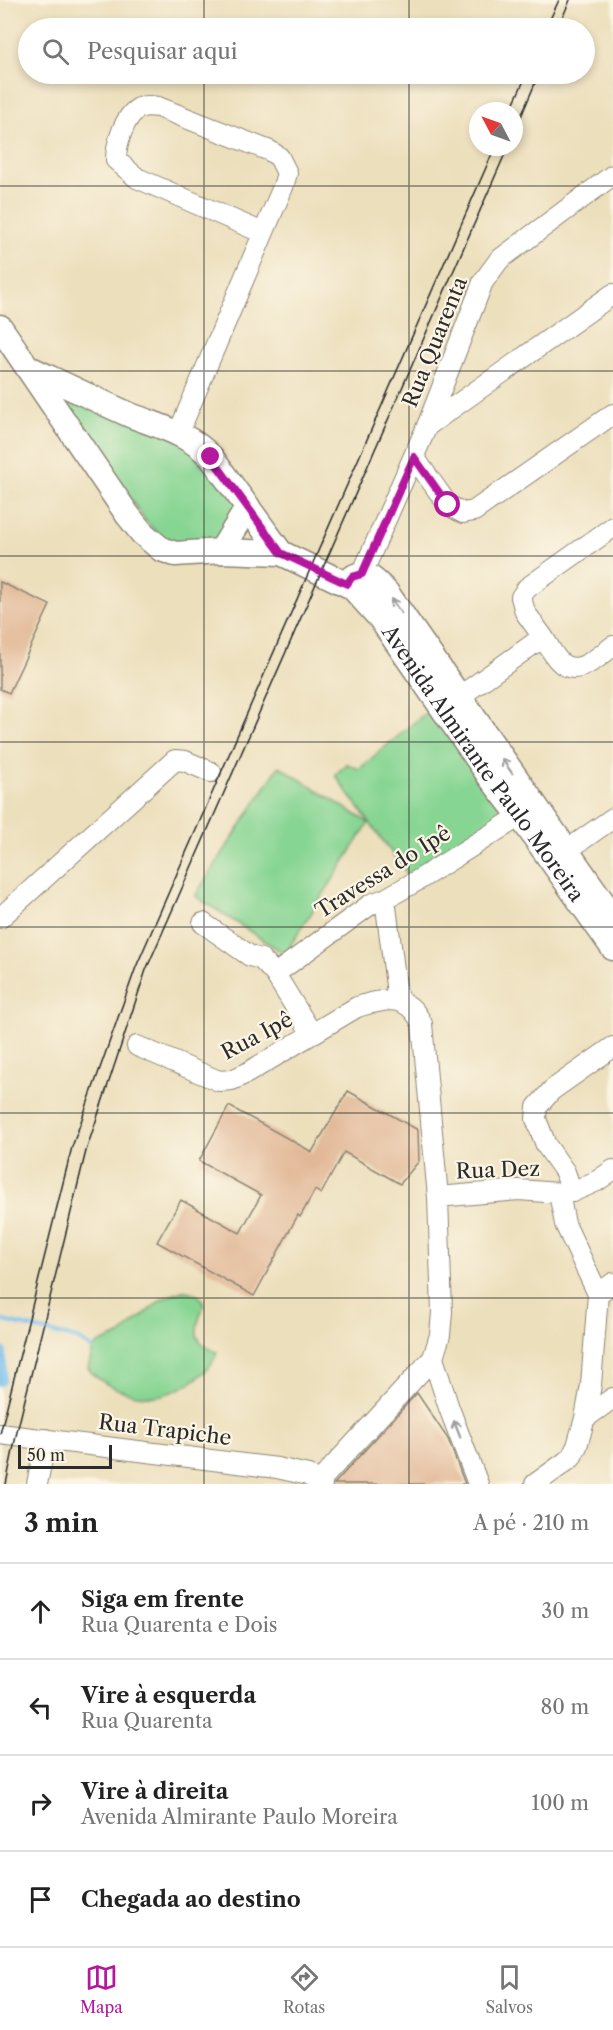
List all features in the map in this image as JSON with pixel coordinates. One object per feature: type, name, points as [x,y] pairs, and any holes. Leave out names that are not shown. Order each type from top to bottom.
[{"type":"main road","name":"Avenida Almirante Paulo Moreira","points":[[0,327],[127,514],[142,533],[162,549],[175,554],[221,551],[281,553],[354,579],[369,576],[387,592],[459,697],[470,731],[520,816],[613,948]]},
{"type":"main road","name":"Avenida Almirante Paulo Moreira","points":[[30,368],[178,434],[205,450],[281,553]]},
{"type":"main road","points":[[221,551],[248,507]]},
{"type":"main road","name":"Avenida Almirante Paulo Moreira","points":[[354,579],[360,594],[566,851],[613,917]]},
{"type":"street","points":[[178,434],[263,233],[287,173],[279,157],[270,151],[158,107],[140,108],[132,113],[116,151],[116,160],[124,169],[137,178],[263,233]]},
{"type":"street","name":"Rua Quarenta","points":[[354,579],[428,426],[483,282],[490,271],[499,260],[613,175]]},
{"type":"street","points":[[428,426],[613,294]]},
{"type":"street","points":[[414,457],[448,505],[463,513],[474,511],[613,414]]},
{"type":"street","points":[[613,527],[540,578],[527,588],[521,597],[525,612],[559,661],[568,668],[576,669],[587,664],[613,646]]},
{"type":"street","points":[[459,697],[543,637]]},
{"type":"street","points":[[0,918],[175,760],[184,761],[211,772]]},
{"type":"street","name":"Travessa do Ipê","points":[[275,974],[371,904],[385,899],[520,816]]},
{"type":"street","points":[[566,851],[613,818]]},
{"type":"street","points":[[319,1483],[433,1358],[440,1335],[442,1312],[438,1197],[422,1024],[417,1013],[408,1004],[398,1001],[385,899]]},
{"type":"street","points":[[203,923],[250,956],[261,959],[275,974],[312,1034]]},
{"type":"street","name":"Rua Ipê","points":[[137,1046],[219,1081],[232,1080],[357,1007],[374,1002],[398,1001]]},
{"type":"street","points":[[535,1484],[571,1458],[577,1446],[591,1385],[605,1288],[566,1224],[565,1172],[546,1145],[536,1119],[537,1107],[543,1099],[613,1047]]},
{"type":"street","points":[[565,1193],[597,1181],[613,1170]]},
{"type":"street","name":"Rua Dez","points":[[438,1197],[519,1190],[565,1193]]},
{"type":"street","points":[[433,1358],[478,1484]]},
{"type":"street","points":[[585,1418],[613,1398]]},
{"type":"street","name":"Rua Trapiche","points":[[0,1434],[277,1468],[308,1475],[319,1483]]},
{"type":"street","points":[[37,1484],[46,1439]]},
{"type":"green space","points":[[57,389],[178,435],[239,503],[224,537],[198,547],[165,540],[147,523]]},
{"type":"green space","points":[[429,710],[509,815],[408,875],[335,775],[347,764],[359,769]]},
{"type":"green space","points":[[279,766],[369,823],[285,954],[195,896]]},
{"type":"green space","points":[[182,1291],[190,1292],[201,1298],[203,1305],[197,1324],[197,1336],[203,1344],[217,1352],[214,1360],[201,1375],[173,1391],[147,1396],[127,1393],[108,1385],[93,1374],[88,1368],[93,1349],[98,1344],[120,1335],[162,1299]]},
{"type":"building","points":[[0,582],[50,605],[9,693],[0,689]]},
{"type":"building","points":[[348,1091],[418,1130],[419,1161],[400,1184],[344,1152],[321,1194],[315,1190],[300,1217],[298,1215],[254,1296],[157,1242],[181,1200],[240,1233],[261,1195],[199,1161],[229,1106],[312,1152]]},
{"type":"building","points":[[417,1393],[448,1439],[465,1484],[334,1484]]},
{"type":"waterway","points":[[0,1320],[78,1339],[93,1349]]},
{"type":"waterway","points":[[0,1353],[0,1379]]},
{"type":"tram line","points":[[551,18],[559,0]]},
{"type":"tram line","points":[[562,18],[570,0]]},
{"type":"tram line","points":[[514,102],[522,84]]},
{"type":"tram line","points":[[523,112],[535,84]]},
{"type":"tram line","points":[[0,1434],[72,1147],[136,967],[491,156]]},
{"type":"tram line","points":[[6,1484],[86,1151],[146,970],[504,156]]},
{"type":"route","points":[[211,457],[281,553],[347,584],[352,577],[362,574],[414,457],[448,505]]}]
